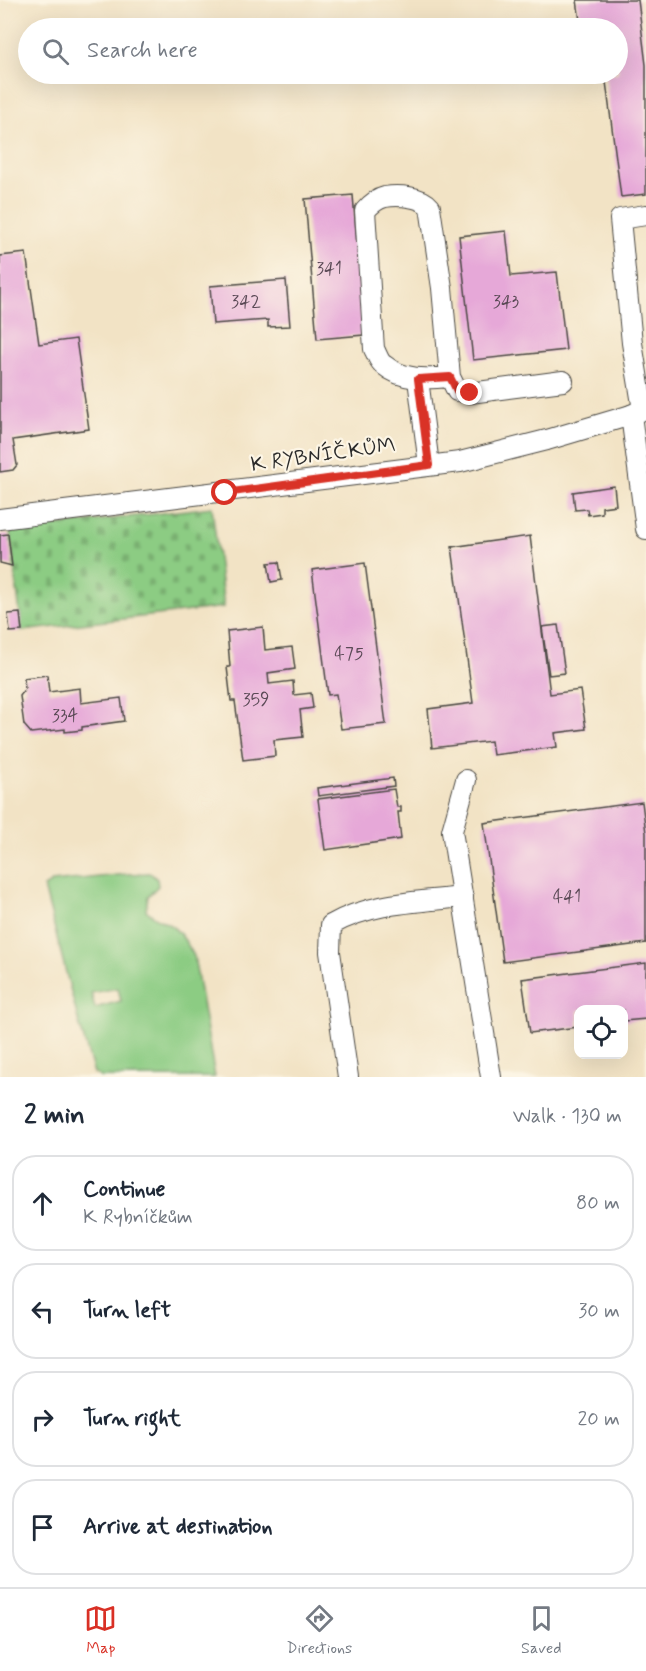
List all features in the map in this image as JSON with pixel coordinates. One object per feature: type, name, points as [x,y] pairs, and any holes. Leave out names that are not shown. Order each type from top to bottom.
[{"type":"street","points":[[450,377],[418,379],[399,374],[382,365],[374,349],[365,211],[373,202],[385,197],[419,198],[426,201],[430,207],[442,288],[450,377],[457,391],[470,393],[563,381]]},
{"type":"street","points":[[646,215],[620,219],[640,411],[646,529]]},
{"type":"street","points":[[418,379],[429,465]]},
{"type":"street","name":"K RYBNÍČKŮM","points":[[0,519],[225,493],[460,462],[547,440],[640,411]]},
{"type":"street","points":[[466,780],[452,831],[491,1077]]},
{"type":"street","points":[[348,1077],[330,952],[331,925],[347,916],[374,908],[463,897]]},
{"type":"green space","points":[[212,507],[224,607],[22,631],[10,531]]},
{"type":"green space","points":[[150,873],[157,879],[158,886],[148,896],[146,910],[178,931],[194,956],[215,1077],[100,1077],[94,1073],[44,887],[52,882]],"holes":[[[118,988],[121,1001],[95,1008],[91,993]]]},
{"type":"building","points":[[577,0],[638,0],[646,65],[646,194],[621,197],[606,84],[628,84],[628,18],[580,18]]},
{"type":"building","points":[[353,195],[364,335],[317,339],[305,199]]},
{"type":"building","points":[[506,231],[511,276],[557,272],[566,350],[473,360],[459,236]]},
{"type":"building","points":[[26,253],[39,344],[76,339],[89,429],[13,440],[17,465],[13,470],[0,472],[0,256]]},
{"type":"building","points":[[286,280],[290,326],[268,327],[268,320],[213,324],[210,286]]},
{"type":"building","points":[[614,486],[616,505],[602,507],[602,513],[588,515],[587,509],[575,510],[573,492]]},
{"type":"building","points":[[8,534],[12,566],[0,563],[0,535]]},
{"type":"building","points":[[530,536],[550,694],[580,690],[586,729],[555,733],[557,747],[493,755],[491,741],[432,748],[428,709],[473,703],[452,547]]},
{"type":"building","points":[[279,562],[282,580],[271,582],[268,563]]},
{"type":"building","points":[[365,563],[386,724],[341,729],[336,694],[328,695],[312,570]]},
{"type":"building","points":[[20,613],[22,631],[10,632],[8,614]]},
{"type":"building","points":[[558,625],[565,673],[549,675],[542,627]]},
{"type":"building","points":[[263,627],[265,650],[292,647],[295,669],[268,673],[269,684],[293,681],[294,695],[311,693],[313,708],[300,710],[303,737],[274,740],[275,756],[243,760],[235,701],[231,701],[227,667],[230,667],[227,631]]},
{"type":"building","points":[[47,675],[49,692],[80,688],[81,703],[121,698],[124,721],[82,727],[82,730],[65,732],[65,729],[31,733],[24,725],[20,696],[25,689],[24,678]]},
{"type":"building","points":[[393,778],[394,786],[318,796],[317,788]]},
{"type":"building","points":[[394,789],[397,807],[401,807],[401,812],[398,812],[401,839],[325,850],[318,799]]},
{"type":"building","points":[[642,802],[646,833],[646,943],[503,962],[484,823]]},
{"type":"building","points":[[646,963],[646,1019],[628,1021],[628,1005],[574,1005],[574,1028],[530,1033],[522,979]]},
{"type":"route","points":[[225,493],[429,465],[418,379],[450,377],[457,391],[470,393]]}]
